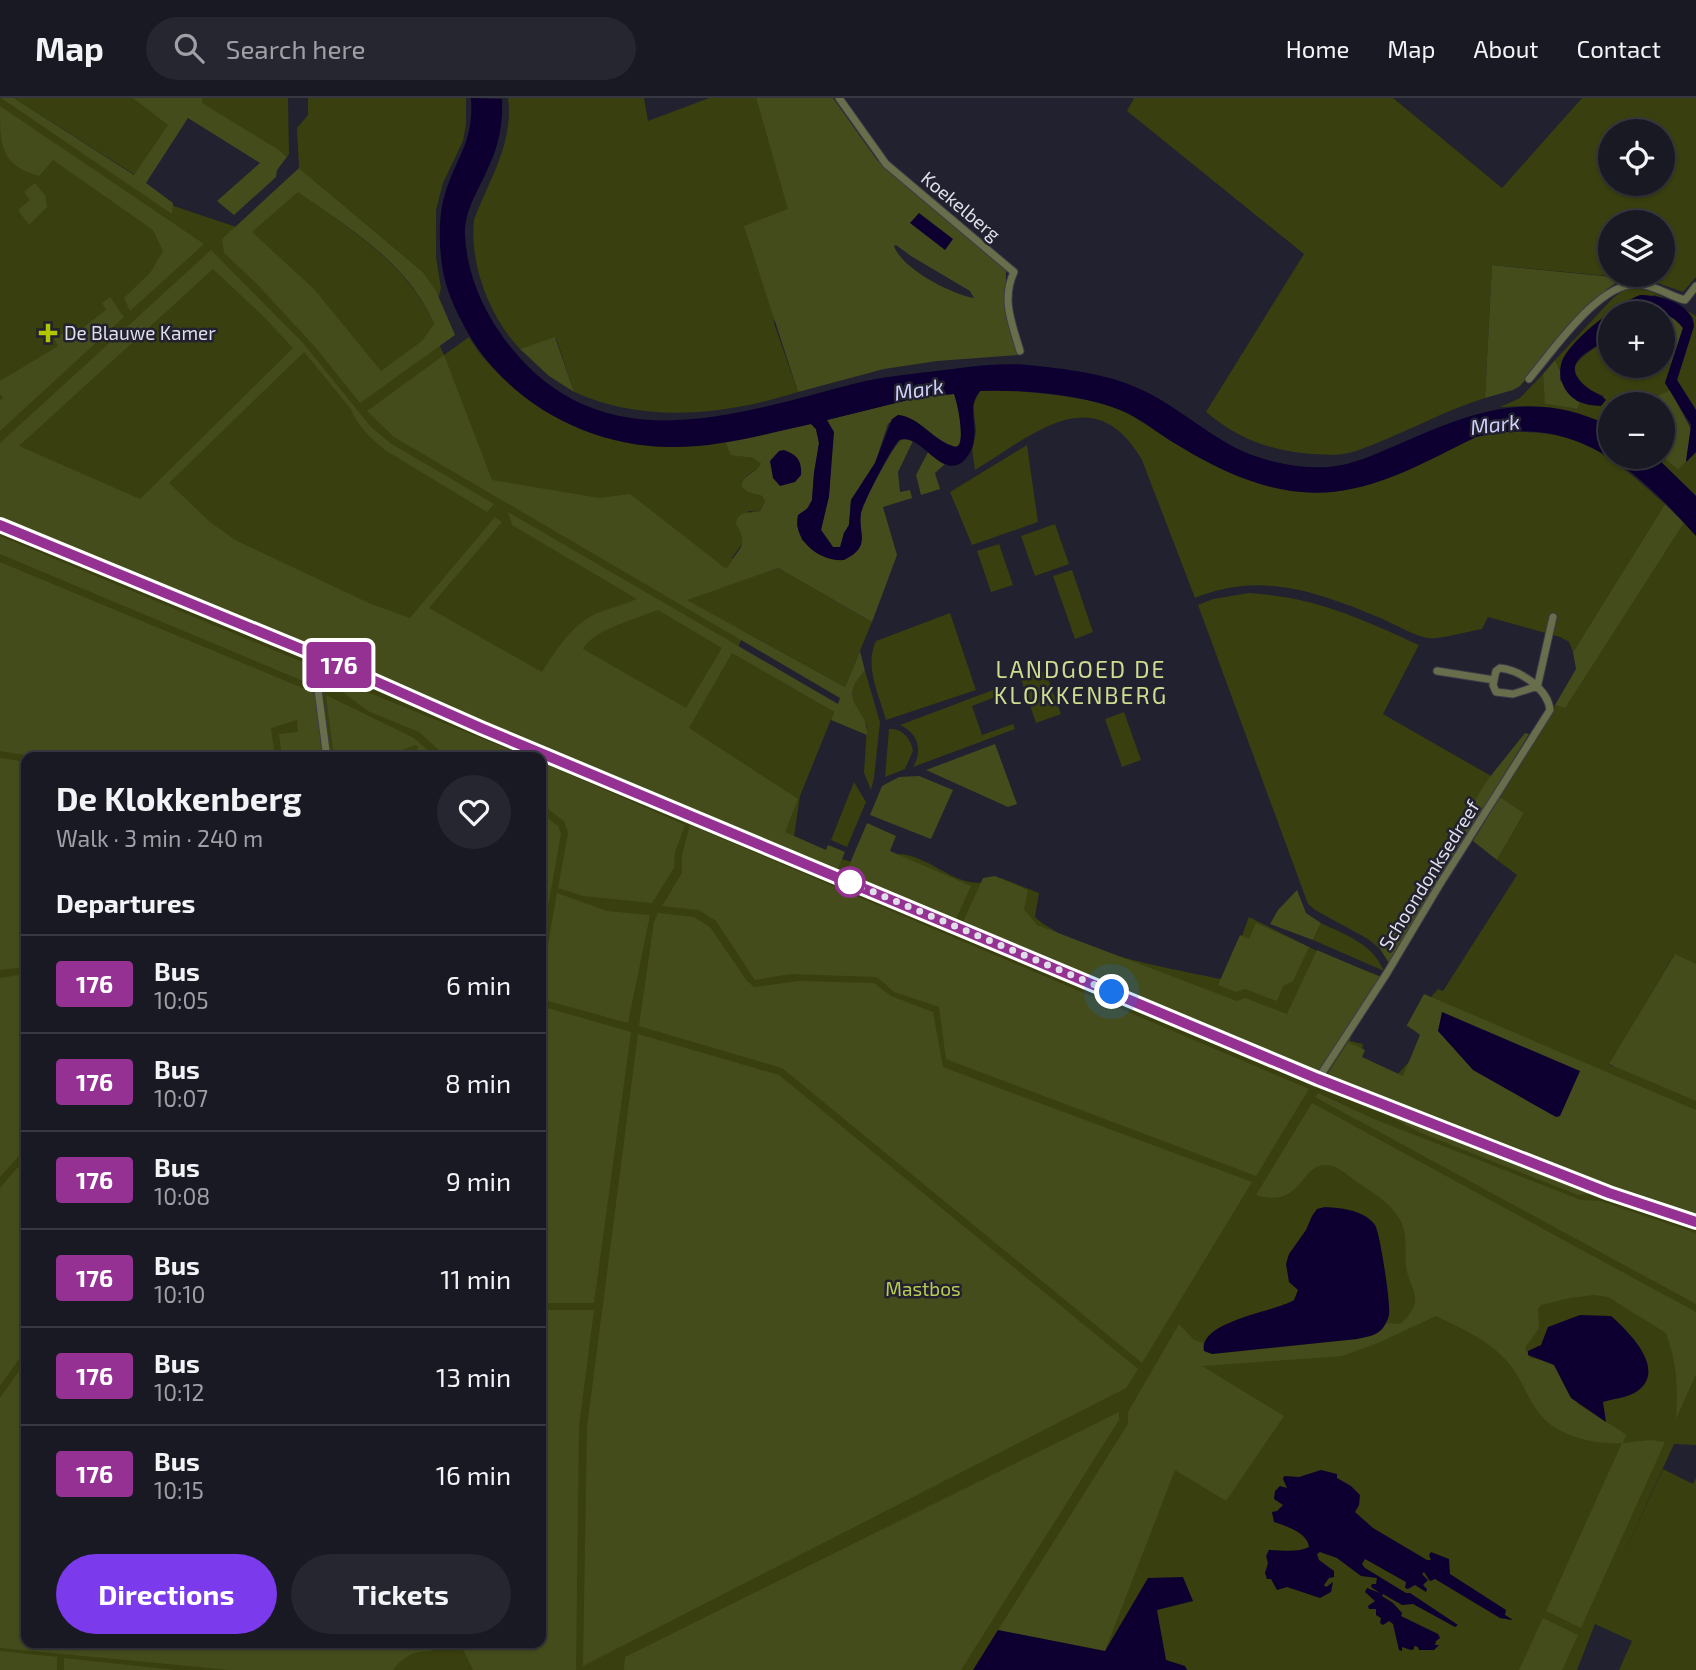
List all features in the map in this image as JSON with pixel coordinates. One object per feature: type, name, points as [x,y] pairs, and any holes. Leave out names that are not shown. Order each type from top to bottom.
[{"type":"street","name":"Koekelberg","points":[[839,98],[886,164],[1014,272],[1007,298],[1020,351]]},
{"type":"street","points":[[1530,379],[1595,302],[1609,291],[1620,286],[1641,284],[1685,299],[1696,286]]},
{"type":"street","points":[[0,525],[316,655],[538,752]]},
{"type":"street","name":"Schoondonksedreef","points":[[1318,1079],[1550,710],[1549,700],[1536,687],[1553,617]]},
{"type":"street","points":[[316,655],[326,752]]},
{"type":"street","points":[[1503,668],[1517,673],[1536,687],[1513,694],[1502,694],[1494,689],[1497,669],[1503,668]]},
{"type":"street","points":[[1437,671],[1494,680]]},
{"type":"street","points":[[546,755],[1318,1079],[1609,1193],[1696,1223]]},
{"type":"green space","name":"Mastbos","points":[[0,98],[10,98],[171,205],[251,232],[298,191],[357,234],[409,283],[434,324],[432,329],[444,355],[469,337],[484,359],[509,383],[540,407],[565,421],[589,432],[640,444],[695,445],[725,442],[732,452],[762,463],[746,476],[757,495],[763,496],[765,501],[760,511],[749,511],[736,524],[744,541],[732,558],[743,580],[778,568],[872,622],[845,687],[745,632],[735,654],[834,712],[800,796],[794,837],[837,857],[858,863],[891,855],[904,855],[923,860],[965,881],[988,882],[1001,878],[1039,893],[1035,917],[1075,941],[1125,958],[1225,980],[1249,917],[1323,954],[1380,976],[1350,1041],[1363,1044],[1360,1060],[1398,1074],[1430,1038],[1406,1026],[1438,989],[1443,991],[1517,875],[1497,860],[1524,813],[1500,797],[1555,705],[1565,707],[1684,523],[1696,536],[1696,1445],[1674,1444],[1620,1562],[1663,1469],[1693,1484],[1696,1478],[1696,1670],[1619,1670],[1632,1641],[1595,1624],[1577,1670],[0,1670]],"holes":[[[1674,955],[1681,958],[1613,1066],[1609,1065]]]},
{"type":"green space","points":[[1,98],[14,98],[134,175],[168,125],[133,98],[202,98],[202,103],[287,157],[277,170],[276,177],[234,215],[217,201],[260,163],[188,118],[146,183],[173,203],[172,214]]},
{"type":"green space","points":[[14,98],[186,98],[170,129],[167,127],[135,175]]},
{"type":"green space","points":[[202,98],[288,98],[287,157],[201,103]]},
{"type":"green space","points":[[308,98],[466,98],[463,141],[443,183],[436,210],[436,257],[441,288],[439,297],[423,272],[299,168],[297,128],[308,115]]},
{"type":"green space","points":[[508,98],[644,98],[648,121],[709,98],[756,98],[789,209],[774,323],[798,392],[714,411],[686,413],[629,409],[574,392],[556,338],[520,349],[499,322],[491,306],[478,272],[473,237],[474,220],[504,146],[509,115]]},
{"type":"green space","points":[[756,98],[833,98],[877,160],[1006,269],[1006,291],[1018,355],[937,361],[884,369],[798,392],[744,226],[788,209]],"holes":[[[894,246],[970,291],[974,298],[953,291],[917,272],[899,255]]]},
{"type":"green space","points":[[1134,98],[1393,98],[1502,188],[1582,98],[1696,98],[1696,277],[1683,292],[1669,287],[1675,287],[1675,210],[1598,210],[1598,275],[1492,265],[1485,398],[1351,453],[1313,454],[1269,447],[1230,430],[1206,412],[1304,254],[1127,111]]},
{"type":"green space","points":[[0,106],[204,244],[130,311],[124,298],[150,273],[163,251],[153,230],[53,160],[39,176],[16,166],[5,152],[2,142]]},
{"type":"green space","points":[[299,168],[423,272],[436,291],[455,335],[360,403],[316,348],[257,284],[224,253],[222,239]],"holes":[[[298,192],[357,234],[393,265],[423,303],[434,324],[422,341],[381,371],[314,289],[252,232]]]},
{"type":"green space","points":[[35,183],[45,195],[47,207],[29,225],[18,210],[30,200],[24,192]]},
{"type":"green space","points":[[211,250],[304,344],[371,427],[390,443],[494,504],[487,512],[385,450],[361,426],[351,409],[304,352],[169,483],[210,522],[235,540],[371,604],[410,618],[495,517],[502,522],[429,608],[542,672],[578,625],[595,614],[637,599],[512,525],[508,512],[838,704],[840,698],[394,437],[367,411],[444,355],[492,480],[599,498],[630,494],[725,568],[741,547],[742,538],[736,524],[737,519],[742,514],[760,511],[765,501],[762,496],[742,487],[744,479],[761,463],[752,458],[731,455],[725,442],[811,424],[816,429],[819,443],[812,500],[797,525],[802,540],[815,551],[860,546],[861,513],[873,486],[899,442],[903,438],[913,441],[898,472],[900,492],[910,490],[912,498],[883,507],[897,555],[872,622],[778,568],[687,600],[845,687],[860,651],[865,671],[853,690],[853,698],[863,718],[867,735],[831,720],[834,712],[732,653],[689,728],[798,799],[785,832],[826,850],[828,845],[845,852],[837,871],[0,519],[0,443]],"holes":[[[213,269],[293,348],[140,499],[19,446]],[[658,610],[722,648],[686,708],[583,649],[595,636]]]},
{"type":"green space","points":[[1492,265],[1598,276],[1598,287],[1610,287],[1520,386],[1485,398]]},
{"type":"green space","points":[[1633,288],[1651,291],[1666,299],[1654,295],[1637,301],[1610,301],[1624,290]]},
{"type":"green space","points":[[110,297],[124,317],[0,431],[0,400],[3,398],[0,394],[0,381],[58,346],[54,339],[71,328],[76,333],[106,310],[102,303]]},
{"type":"green space","points":[[1686,310],[1696,316],[1696,410],[1677,380],[1694,326],[1693,318]]},
{"type":"green space","points":[[1598,314],[1598,324],[1573,346],[1563,360],[1560,371],[1555,360]]},
{"type":"green space","points":[[1675,318],[1683,328],[1675,352]]},
{"type":"green space","points":[[555,337],[574,392],[549,376],[520,349]]},
{"type":"green space","points":[[1598,346],[1598,378],[1667,378],[1665,383],[1670,390],[1598,393],[1578,381],[1574,374],[1575,367]]},
{"type":"green space","points":[[1555,360],[1560,371],[1560,380],[1580,402],[1578,409],[1545,404],[1543,374]]},
{"type":"green space","points":[[1543,374],[1546,404],[1578,409],[1580,402],[1590,405],[1598,400],[1598,422],[1556,409],[1500,407],[1520,398]]},
{"type":"green space","points":[[1004,390],[1068,397],[1116,408],[1212,464],[1242,477],[1273,487],[1317,493],[1373,483],[1481,435],[1502,432],[1541,433],[1581,443],[1598,452],[1598,469],[1624,469],[1665,504],[1573,652],[1569,642],[1560,637],[1488,617],[1482,629],[1439,638],[1423,637],[1333,600],[1288,588],[1243,586],[1195,598],[1142,460],[1123,435],[1104,422],[1083,417],[1062,421],[1019,442],[975,470],[972,449],[976,431],[973,404],[980,391]]},
{"type":"green space","points":[[954,394],[961,428],[959,445],[956,447],[948,444],[913,421],[898,415],[888,424],[875,463],[851,500],[849,525],[841,547],[833,547],[821,530],[829,496],[832,432],[827,420],[920,397]]},
{"type":"green space","points":[[1675,399],[1691,429],[1686,462],[1678,470],[1675,467]]},
{"type":"green space","points":[[1027,445],[1038,522],[972,545],[950,492]]},
{"type":"green space","points":[[928,452],[946,463],[935,473],[940,489],[921,495],[916,475]]},
{"type":"green space","points":[[1696,452],[1696,496],[1668,469],[1675,467],[1678,470]]},
{"type":"green space","points":[[1665,504],[1684,523],[1565,708],[1555,705],[1576,669],[1573,652]]},
{"type":"green space","points":[[1055,524],[1069,564],[1035,576],[1021,536]]},
{"type":"green space","points":[[0,536],[312,666],[315,686],[0,554]]},
{"type":"green space","points":[[999,544],[1013,585],[991,592],[977,551]]},
{"type":"green space","points":[[0,562],[317,694],[324,752],[281,752],[279,734],[298,732],[297,720],[271,728],[274,752],[21,752],[21,754],[0,751]]},
{"type":"green space","points":[[1072,570],[1093,632],[1075,639],[1053,576]]},
{"type":"green space","points":[[1249,593],[1295,599],[1337,610],[1419,645],[1383,714],[1491,776],[1380,949],[1368,939],[1308,904],[1198,605],[1213,599]]},
{"type":"green space","points":[[950,613],[976,690],[886,720],[872,670],[876,641]]},
{"type":"green space","points":[[865,671],[880,722],[871,790],[864,773],[867,726],[853,698],[857,680]]},
{"type":"green space","points":[[1045,671],[1061,714],[1036,723],[1021,679]]},
{"type":"green space","points":[[323,674],[515,752],[444,752],[419,732],[368,711],[340,690],[326,686]]},
{"type":"green space","points":[[1001,687],[1003,694],[972,706],[982,735],[1013,724],[1015,729],[913,767],[918,754],[917,743],[915,737],[900,725]]},
{"type":"green space","points":[[326,695],[414,738],[429,752],[415,752],[418,746],[414,745],[398,752],[333,752]]},
{"type":"green space","points":[[1124,712],[1141,760],[1122,767],[1105,719]]},
{"type":"green space","points":[[889,729],[898,730],[905,735],[913,751],[905,769],[885,777]]},
{"type":"green space","points":[[1525,733],[1529,734],[1389,963],[1380,949],[1489,778]]},
{"type":"green space","points":[[995,744],[1017,804],[1008,807],[926,770]]},
{"type":"green space","points":[[0,758],[21,761],[21,968],[0,970]]},
{"type":"green space","points":[[546,764],[685,825],[675,852],[674,868],[652,903],[583,896],[558,888],[568,833],[564,821],[546,808]]},
{"type":"green space","points":[[919,776],[953,790],[931,839],[870,815],[882,786],[899,777]]},
{"type":"green space","points":[[854,782],[866,802],[847,847],[831,840]]},
{"type":"green space","points":[[1500,797],[1524,813],[1497,860],[1473,841]]},
{"type":"green space","points":[[546,817],[558,826],[561,834],[546,918]]},
{"type":"green space","points":[[867,823],[896,836],[890,851],[971,886],[955,921],[845,875]]},
{"type":"green space","points":[[690,825],[1309,1089],[1256,1176],[946,1059],[939,1007],[894,992],[877,977],[790,974],[755,980],[716,921],[699,910],[662,906],[682,873],[682,855]]},
{"type":"green space","points":[[995,876],[1028,890],[1024,909],[1037,925],[1237,1001],[1245,998],[1287,1014],[1317,950],[1380,977],[1318,1074],[962,924],[983,878]]},
{"type":"green space","points":[[1297,890],[1306,913],[1321,923],[1313,940],[1270,924],[1278,910]]},
{"type":"green space","points":[[557,893],[607,911],[650,915],[628,1023],[546,1000],[546,956]]},
{"type":"green space","points":[[658,913],[694,917],[710,927],[754,987],[799,981],[874,983],[891,996],[933,1012],[943,1067],[1252,1182],[1142,1363],[782,1068],[639,1026],[654,922]]},
{"type":"green space","points":[[1256,923],[1309,947],[1293,981],[1283,986],[1277,1001],[1245,989],[1236,992],[1218,985],[1240,935],[1249,939]]},
{"type":"green space","points":[[1321,923],[1366,947],[1384,971],[1313,940]]},
{"type":"green space","points":[[1675,954],[1696,964],[1696,1101],[1609,1064]]},
{"type":"green space","points":[[21,975],[21,1154],[0,1177],[0,978]]},
{"type":"green space","points":[[1424,994],[1696,1110],[1696,1218],[1611,1190],[1326,1077],[1348,1042],[1365,1050],[1362,1057],[1403,1076],[1420,1035],[1407,1025]]},
{"type":"green space","points":[[546,1007],[631,1032],[594,1303],[546,1303]]},
{"type":"green space","points":[[638,1034],[779,1075],[1138,1369],[1126,1388],[583,1666],[587,1427]]},
{"type":"green space","points":[[1322,1084],[1596,1193],[1578,1195],[1421,1133]]},
{"type":"green space","points":[[1318,1093],[1374,1119],[1581,1200],[1600,1201],[1696,1233],[1696,1304],[1315,1097]]},
{"type":"green space","points":[[1312,1103],[1696,1312],[1696,1374],[1676,1419],[1676,1375],[1666,1333],[1608,1297],[1594,1295],[1570,1298],[1541,1305],[1538,1309],[1539,1328],[1525,1348],[1530,1358],[1548,1361],[1554,1365],[1567,1391],[1579,1405],[1626,1435],[1623,1443],[1651,1440],[1665,1442],[1581,1628],[1546,1611],[1622,1443],[1586,1440],[1552,1426],[1536,1409],[1514,1370],[1497,1351],[1472,1334],[1436,1316],[1378,1343],[1342,1356],[1202,1366],[1284,1416],[1226,1501],[1175,1470],[1105,1651],[998,1630],[1128,1424],[1128,1412],[1179,1324],[1194,1340],[1203,1343],[1204,1351],[1212,1354],[1357,1339],[1378,1333],[1386,1323],[1400,1324],[1411,1312],[1415,1297],[1407,1270],[1404,1230],[1395,1212],[1379,1197],[1341,1170],[1325,1165],[1316,1167],[1298,1186],[1283,1196],[1271,1198],[1256,1195]]},
{"type":"green space","points":[[21,1164],[21,1356],[0,1386],[0,1188]]},
{"type":"green space","points":[[546,1310],[594,1310],[579,1426],[576,1670],[473,1670],[462,1648],[546,1648]]},
{"type":"green space","points":[[21,1368],[21,1648],[431,1648],[431,1651],[409,1655],[393,1670],[230,1670],[0,1648],[0,1398]]},
{"type":"green space","points":[[1119,1412],[1119,1420],[961,1670],[624,1670],[625,1657]]},
{"type":"green space","points":[[1543,1618],[1578,1635],[1562,1670],[1519,1670]]},
{"type":"green space","points":[[0,1651],[57,1657],[57,1670],[0,1670]]},
{"type":"green space","points":[[64,1658],[175,1670],[64,1670]]},
{"type":"water","name":"Mark","points":[[471,98],[502,99],[498,143],[469,209],[465,226],[470,269],[482,301],[499,331],[520,358],[557,390],[596,409],[637,419],[681,420],[769,406],[883,378],[978,366],[1028,365],[1085,372],[1140,389],[1237,448],[1275,462],[1316,467],[1338,466],[1355,462],[1450,423],[1502,409],[1528,406],[1554,408],[1598,421],[1598,451],[1573,440],[1543,433],[1511,432],[1476,437],[1388,478],[1351,489],[1312,493],[1254,482],[1216,467],[1134,417],[1111,407],[1055,394],[980,391],[973,406],[973,446],[964,460],[957,465],[942,463],[914,442],[899,440],[863,507],[860,520],[862,539],[858,550],[844,560],[835,560],[810,548],[799,533],[797,524],[798,515],[808,508],[812,500],[819,443],[816,429],[811,424],[706,445],[670,447],[638,444],[607,438],[548,413],[522,395],[499,374],[462,322],[448,291],[442,266],[440,241],[443,201],[470,126]],"holes":[[[954,394],[961,435],[956,447],[906,416],[898,415],[892,419],[875,463],[851,500],[849,525],[840,547],[833,547],[821,530],[829,496],[834,432],[827,420],[920,397]]]},
{"type":"water","points":[[919,213],[953,239],[945,250],[910,223]]},
{"type":"water","points":[[1640,295],[1671,301],[1628,301]]},
{"type":"water","points":[[1675,303],[1688,311],[1694,326],[1677,380],[1696,410],[1696,452],[1686,462],[1691,425],[1675,399],[1675,392],[1671,392],[1665,383],[1667,378],[1675,378],[1675,352],[1683,328],[1675,320]]},
{"type":"water","points":[[1598,322],[1598,346],[1580,358],[1575,371],[1588,388],[1598,394],[1598,406],[1584,404],[1567,392],[1560,371],[1567,352]]},
{"type":"water","points":[[784,450],[798,459],[801,475],[795,482],[780,486],[773,478],[770,461],[779,451]]},
{"type":"water","points":[[1627,469],[1668,469],[1696,496],[1696,536],[1673,511]]},
{"type":"water","points":[[1442,1012],[1580,1071],[1560,1116],[1556,1117],[1473,1070],[1438,1031]]},
{"type":"water","points":[[1325,1207],[1359,1213],[1375,1225],[1388,1298],[1389,1315],[1383,1328],[1374,1335],[1357,1339],[1212,1354],[1204,1351],[1205,1341],[1225,1325],[1294,1300],[1298,1290],[1289,1282],[1286,1264],[1289,1254],[1317,1209]]},
{"type":"water","points":[[1580,1315],[1611,1316],[1634,1340],[1646,1360],[1647,1380],[1640,1389],[1627,1396],[1603,1402],[1606,1422],[1571,1398],[1554,1365],[1528,1355],[1528,1351],[1541,1345],[1548,1327]]},
{"type":"water","points":[[1321,1470],[1337,1474],[1337,1478],[1360,1495],[1355,1512],[1373,1528],[1427,1560],[1431,1560],[1431,1552],[1449,1559],[1450,1574],[1506,1610],[1505,1615],[1513,1620],[1500,1618],[1435,1579],[1430,1581],[1424,1572],[1422,1574],[1428,1580],[1423,1585],[1427,1589],[1426,1592],[1415,1585],[1405,1588],[1406,1582],[1365,1559],[1362,1564],[1365,1568],[1410,1593],[1458,1625],[1455,1627],[1413,1604],[1402,1605],[1383,1594],[1382,1596],[1402,1613],[1401,1616],[1438,1634],[1440,1638],[1435,1645],[1439,1645],[1434,1650],[1419,1650],[1414,1646],[1411,1650],[1402,1647],[1402,1651],[1399,1650],[1393,1624],[1389,1621],[1383,1625],[1380,1623],[1381,1618],[1376,1615],[1376,1609],[1369,1609],[1368,1606],[1375,1601],[1365,1592],[1367,1588],[1380,1593],[1371,1587],[1376,1584],[1377,1578],[1361,1576],[1337,1558],[1320,1552],[1317,1554],[1319,1560],[1334,1571],[1334,1577],[1329,1578],[1324,1585],[1326,1587],[1333,1582],[1331,1592],[1320,1598],[1287,1587],[1277,1590],[1265,1573],[1269,1550],[1295,1551],[1309,1547],[1301,1534],[1274,1522],[1272,1512],[1283,1505],[1274,1499],[1275,1491],[1280,1486],[1287,1488],[1284,1476],[1299,1477]]},
{"type":"water","points":[[1183,1577],[1193,1601],[1157,1610],[1166,1660],[1185,1666],[1187,1670],[973,1670],[998,1630],[1105,1651],[1148,1578]]},
{"type":"bus line","name":"176","points":[[0,525],[316,655],[540,752]]},
{"type":"bus line","name":"176","points":[[546,754],[1318,1079],[1609,1193],[1696,1222]]},
{"type":"place","name":"De Blauwe Kamer","points":[[48,333]]},
{"type":"district","name":"LANDGOED DE KLOKKENBERG","points":[[1081,683]]},
{"type":"route","points":[[850,882],[1112,992]]}]
